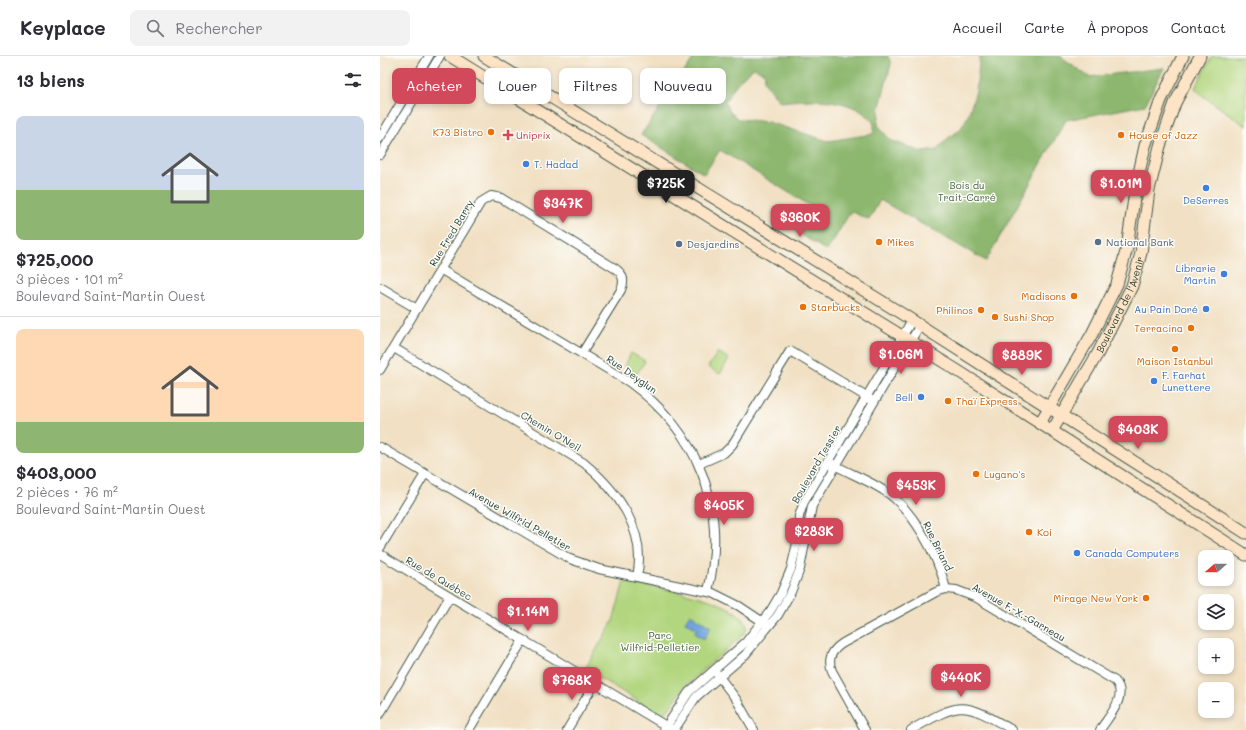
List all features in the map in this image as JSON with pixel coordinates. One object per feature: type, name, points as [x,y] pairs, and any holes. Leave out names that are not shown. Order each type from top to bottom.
[{"type":"main road","points":[[450,56],[1040,423],[1246,555]]},
{"type":"main road","points":[[484,56],[916,323],[1246,533]]},
{"type":"main road","name":"Boulevard de l'Avenir","points":[[1040,423],[1100,317],[1120,276],[1127,248],[1135,191],[1144,146],[1158,106],[1183,56]]},
{"type":"main road","name":"Boulevard de l'Avenir","points":[[1052,431],[1062,416],[1114,322],[1132,286],[1141,253],[1149,190],[1160,146],[1176,103],[1200,56]]},
{"type":"street","points":[[380,138],[429,56]]},
{"type":"street","points":[[380,155],[440,56]]},
{"type":"street","name":"Rue Fred Barry","points":[[380,370],[483,200],[491,196],[500,198],[622,274],[624,282],[621,290],[582,353]]},
{"type":"street","name":"Rue Deyglun","points":[[440,269],[629,382],[654,402],[680,432],[699,464],[709,494],[714,520],[713,561],[708,591]]},
{"type":"street","points":[[380,286],[417,309]]},
{"type":"street","name":"Boulevard Tessier","points":[[669,729],[688,693],[717,673],[746,642],[766,625],[783,606],[794,584],[804,554],[810,511],[832,463],[916,323]]},
{"type":"street","name":"Chemin O'Neil","points":[[394,348],[584,463],[602,478],[617,496],[631,522],[639,549],[637,577]]},
{"type":"street","points":[[699,464],[724,453],[732,446],[790,350],[870,399]]},
{"type":"street","name":"Avenue Wilfrid Pelletier","points":[[380,447],[562,556],[591,567],[708,591],[732,602],[766,625]]},
{"type":"street","name":"Rue Briand","points":[[832,463],[883,490],[907,511],[923,535],[942,575],[946,589]]},
{"type":"street","points":[[380,548],[425,474]]},
{"type":"street","name":"Rue de Québec","points":[[380,554],[669,729]]},
{"type":"street","points":[[865,730],[832,671],[830,660],[832,653],[843,643],[930,594],[946,589]]},
{"type":"street","name":"Avenue F.-X.-Garneau","points":[[946,589],[960,591],[977,598],[1115,681],[1120,690],[1120,698],[1100,730]]},
{"type":"street","points":[[380,714],[450,596]]},
{"type":"street","points":[[469,730],[523,640]]},
{"type":"street","points":[[717,673],[741,706],[754,730]]},
{"type":"street","points":[[567,730],[595,683]]},
{"type":"street","points":[[911,730],[943,712],[965,708],[982,712],[1012,730]]},
{"type":"green space","name":"Bois du Trait-Carré","points":[[695,56],[888,56],[891,64],[880,106],[878,125],[890,140],[922,152],[937,150],[947,139],[960,130],[968,116],[976,91],[980,56],[1060,56],[1089,77],[1164,68],[1145,105],[1066,120],[986,261],[880,200],[869,220],[851,211],[827,251],[797,232],[812,207],[720,150],[704,174],[641,135],[662,104],[726,104],[730,112],[738,119],[768,122],[828,141],[873,134],[874,125],[865,114],[856,108],[836,102],[824,100],[802,100],[780,102],[764,81],[765,73],[754,68],[737,84],[726,101],[726,68],[687,68]]},
{"type":"green space","points":[[1212,56],[1246,56],[1246,126],[1202,95],[1195,88]]},
{"type":"green space","points":[[718,352],[729,359],[720,374],[708,367]]},
{"type":"green space","points":[[631,353],[645,361],[637,374],[625,366]]},
{"type":"green space","name":"Parc Wilfrid-Pelletier","points":[[624,582],[671,590],[708,599],[737,613],[746,623],[747,629],[743,635],[685,686],[668,710],[663,713],[656,712],[585,669],[613,621]]},
{"type":"water","points":[[690,614],[711,627],[704,639],[695,634],[696,628],[685,622]]},
{"type":"place","name":"K73 Bistro","points":[[491,132]]},
{"type":"place","name":"Uniprix","points":[[508,135]]},
{"type":"place","name":"House of Jazz","points":[[1121,135]]},
{"type":"place","name":"T. Hadad","points":[[526,164]]},
{"type":"place","name":"DeSerres","points":[[1206,188]]},
{"type":"place","name":"Mikes","points":[[879,242]]},
{"type":"place","name":"National Bank","points":[[1098,242]]},
{"type":"place","name":"Desjardins","points":[[679,244]]},
{"type":"place","name":"Librarie Martin","points":[[1224,274]]},
{"type":"place","name":"Madisons","points":[[1074,296]]},
{"type":"place","name":"Starbucks","points":[[803,307]]},
{"type":"place","name":"Au Pain Doré","points":[[1206,309]]},
{"type":"place","name":"Philinos","points":[[981,310]]},
{"type":"place","name":"Sushi Shop","points":[[995,317]]},
{"type":"place","name":"Terracina","points":[[1191,328]]},
{"type":"place","name":"Maison Istanbul","points":[[1175,349]]},
{"type":"place","name":"F. Farhat Lunettere","points":[[1154,381]]},
{"type":"place","name":"Bell","points":[[921,397]]},
{"type":"place","name":"Thaï Express","points":[[948,401]]},
{"type":"place","name":"Lugano's","points":[[976,474]]},
{"type":"place","name":"Koi","points":[[1029,532]]},
{"type":"place","name":"Canada Computers","points":[[1077,553]]},
{"type":"place","name":"Mirage New York","points":[[1146,598]]}]
